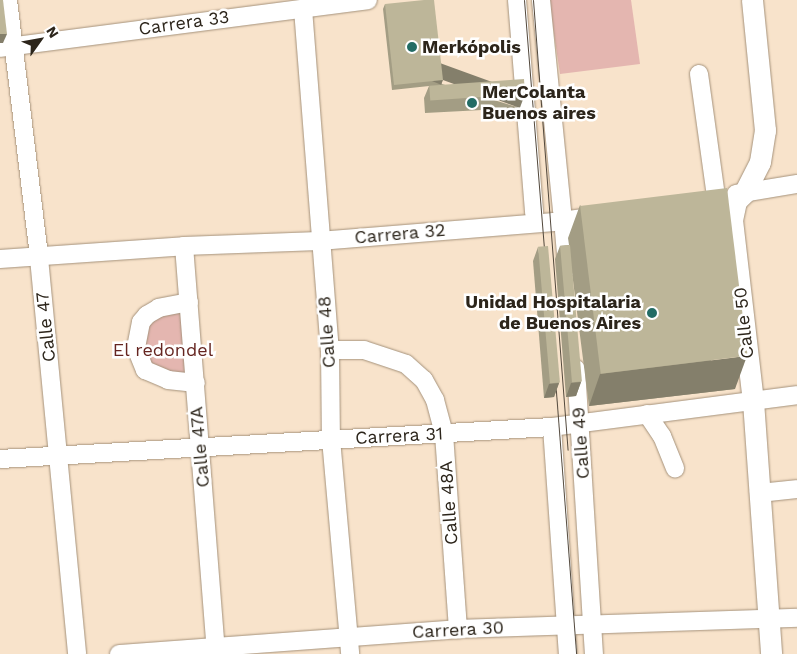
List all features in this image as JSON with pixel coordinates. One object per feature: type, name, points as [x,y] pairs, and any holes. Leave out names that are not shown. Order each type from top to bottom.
[{"type":"main road","name":"Calle 50","points":[[752,0],[765,130],[760,162],[745,192],[736,201],[732,220],[753,401],[771,654]]},
{"type":"street","name":"Calle 47","points":[[8,0],[6,47],[39,258],[77,654]]},
{"type":"street","name":"Carrera 33","points":[[6,47],[238,8],[304,9],[368,0]]},
{"type":"street","points":[[517,0],[534,213]]},
{"type":"street","points":[[541,0],[562,211]]},
{"type":"street","name":"Calle 48","points":[[304,9],[319,241],[330,350],[331,439],[349,646]]},
{"type":"street","points":[[699,74],[716,197]]},
{"type":"street","points":[[697,200],[797,184]]},
{"type":"street","name":"Carrera 32","points":[[0,259],[39,258],[184,246],[319,241],[551,223],[611,214]]},
{"type":"street","points":[[564,231],[569,290]]},
{"type":"street","name":"Calle 47A","points":[[184,246],[216,649]]},
{"type":"street","points":[[189,302],[159,308],[147,315],[141,322],[136,348],[145,370],[168,380],[196,383]]},
{"type":"street","name":"Calle 49","points":[[574,348],[594,654]]},
{"type":"street","name":"Calle 48A","points":[[330,350],[364,350],[387,356],[406,364],[424,380],[435,400],[444,434],[458,629]]},
{"type":"street","name":"Carrera 31","points":[[0,459],[552,427],[797,395]]},
{"type":"street","points":[[647,414],[662,436],[675,468]]},
{"type":"street","name":"Calle 49","points":[[552,427],[568,654]]},
{"type":"street","points":[[760,493],[797,489]]},
{"type":"street","name":"Carrera 30","points":[[119,654],[216,649],[349,646],[458,629],[797,618]]},
{"type":"green space","points":[[549,0],[631,0],[640,64],[560,74]]},
{"type":"green space","name":"El redondel","points":[[181,309],[187,379],[148,366],[143,336],[156,316]]},
{"type":"building","points":[[0,0],[3,0],[7,34],[0,34]]},
{"type":"building","name":"Merkópolis","points":[[434,0],[443,80],[394,85],[385,4]]},
{"type":"building","points":[[524,79],[525,94],[430,101],[429,86]]},
{"type":"building","name":"Unidad Hospitalaria de Buenos Aires","points":[[727,188],[748,356],[601,374],[580,206]]},
{"type":"building","points":[[570,245],[582,381],[572,382],[560,246]]},
{"type":"building","points":[[548,246],[560,382],[550,383],[538,247]]},
{"type":"tram line","points":[[524,0],[545,259]]},
{"type":"tram line","points":[[533,0],[568,450]]},
{"type":"tram line","points":[[555,379],[576,654]]},
{"type":"place","name":"Merkópolis","points":[[412,47]]},
{"type":"place","name":"MerColanta Buenos aires","points":[[472,103]]},
{"type":"place","name":"Unidad Hospitalaria de Buenos Aires","points":[[652,313]]}]
